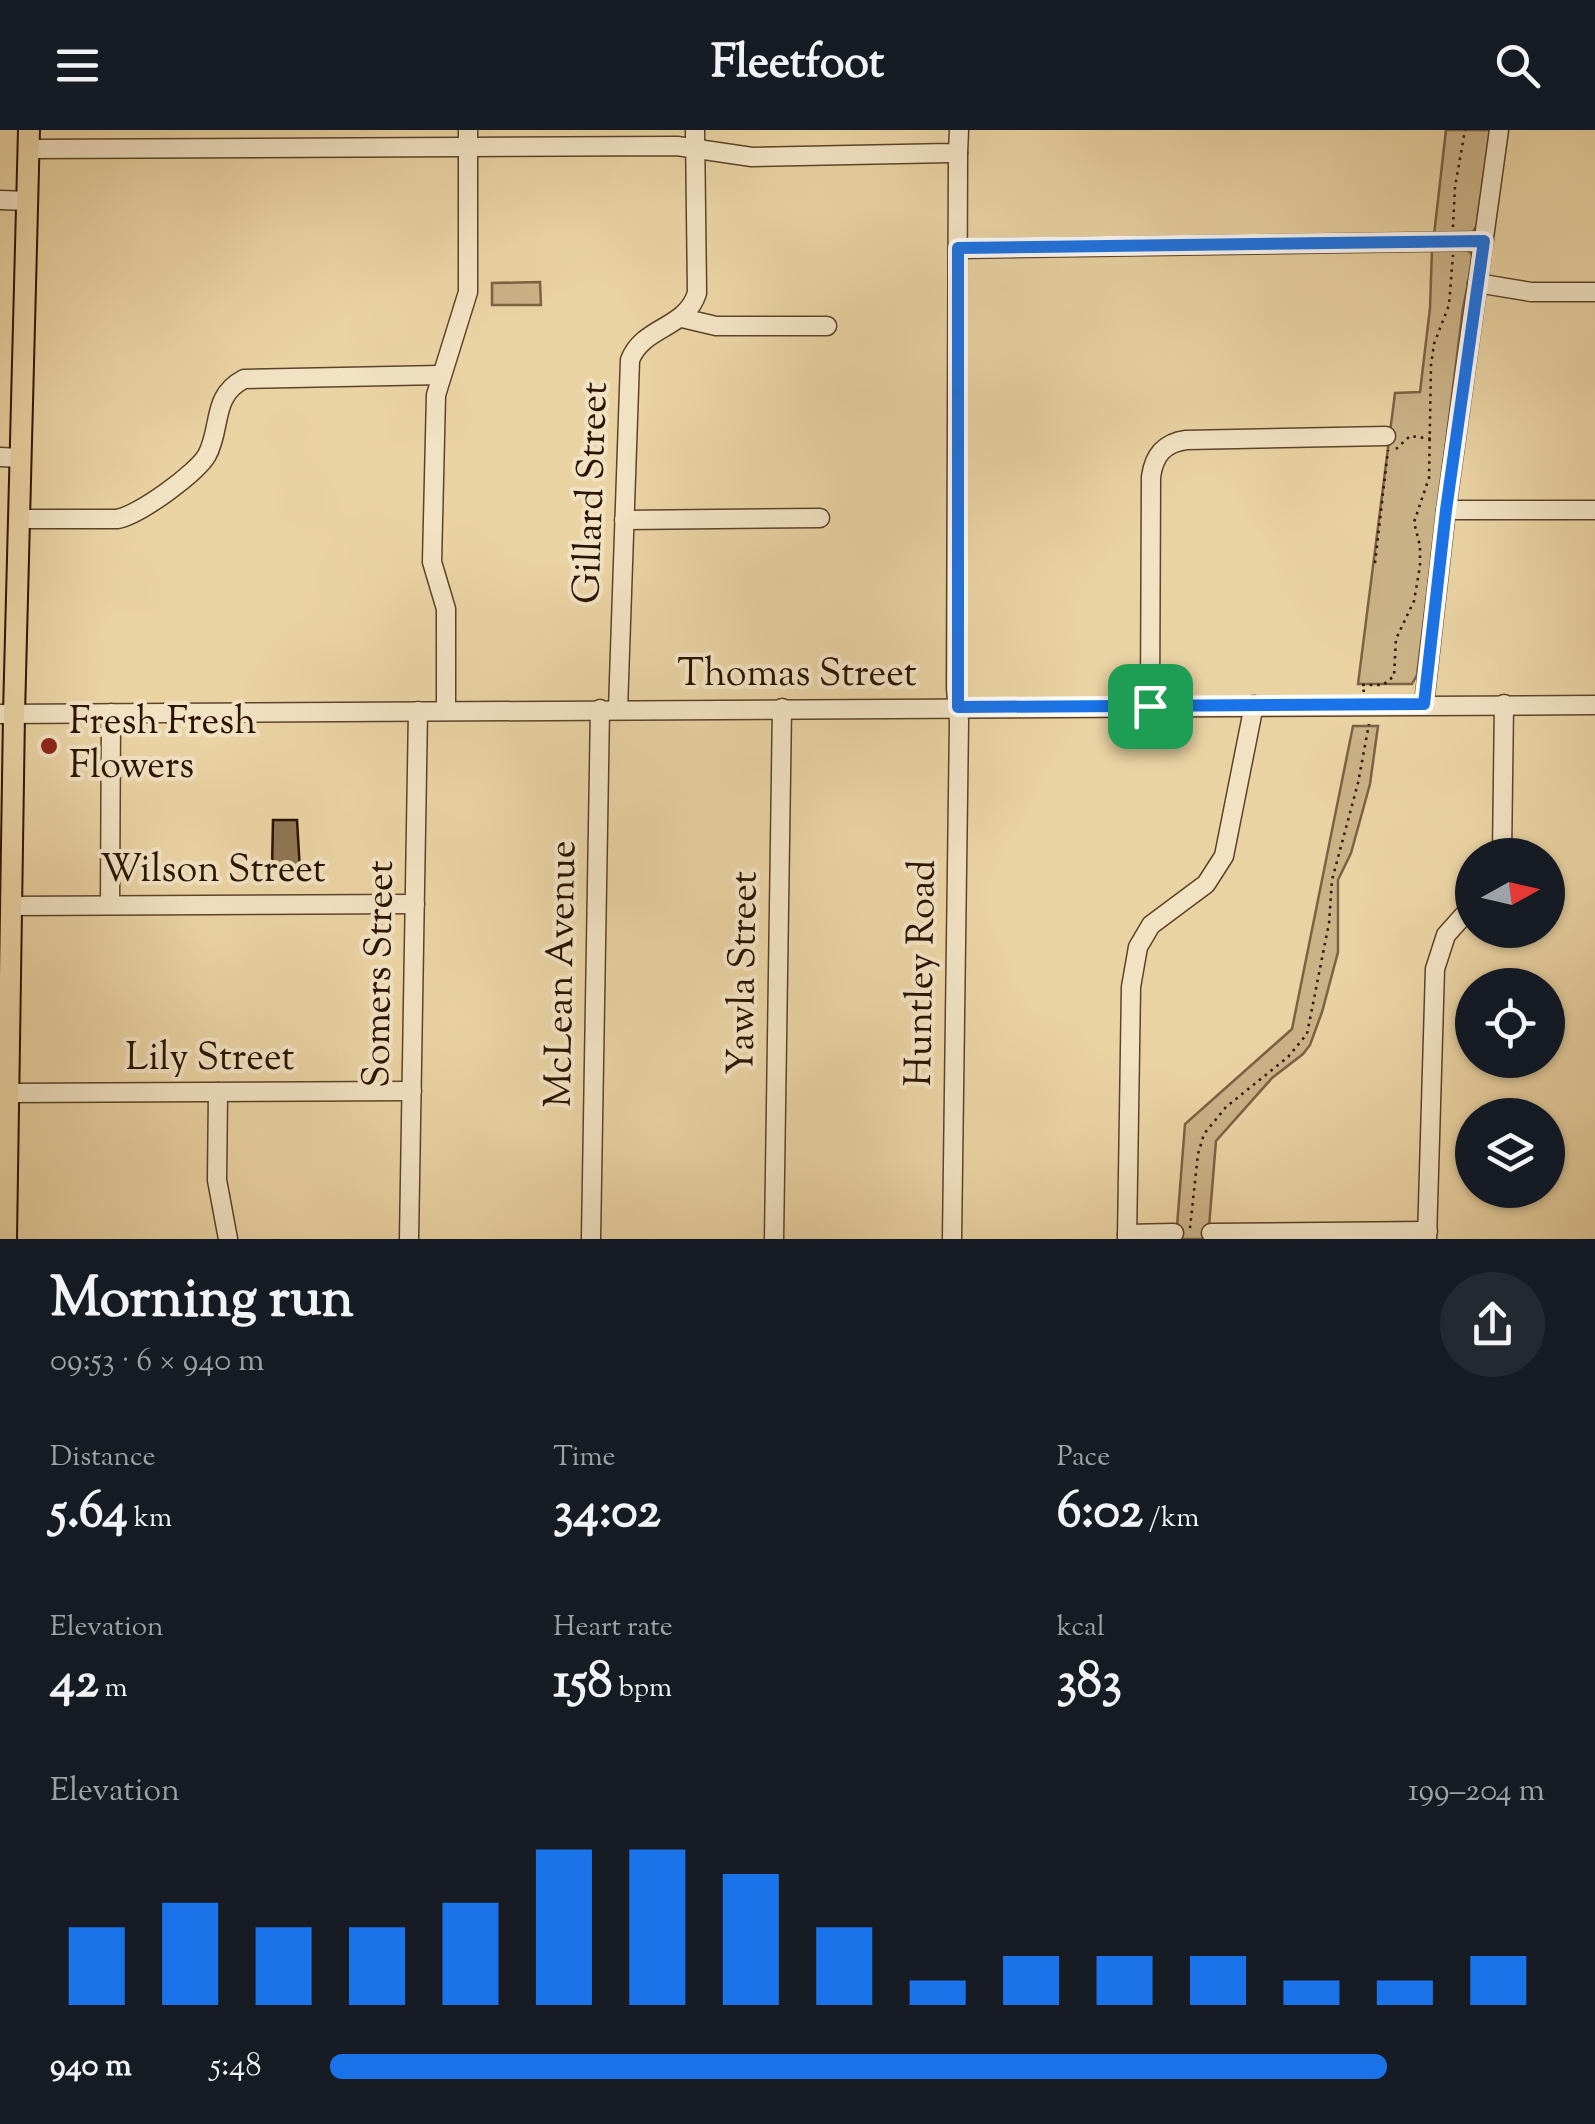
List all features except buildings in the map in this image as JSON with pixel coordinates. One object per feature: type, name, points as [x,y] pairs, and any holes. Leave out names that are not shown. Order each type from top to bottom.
[{"type":"main road","points":[[6,1239],[8,1093],[4,1044],[11,906],[7,714],[19,519],[10,458],[29,140]]},
{"type":"street","name":"Huntley Road","points":[[952,1239],[958,707],[958,130]]},
{"type":"street","points":[[1424,704],[1446,510],[1499,130]]},
{"type":"street","points":[[29,140],[468,138],[677,146],[695,140],[752,157],[958,153]]},
{"type":"street","points":[[446,710],[446,609],[432,562],[436,395],[468,292],[468,138]]},
{"type":"street","points":[[682,318],[697,293],[695,140]]},
{"type":"street","points":[[0,200],[28,200]]},
{"type":"street","points":[[958,248],[1484,241]]},
{"type":"street","points":[[1476,291],[1595,292]]},
{"type":"street","points":[[682,318],[716,326],[827,326]]},
{"type":"street","name":"Gillard Street","points":[[609,709],[624,520],[630,360],[648,335],[682,318]]},
{"type":"street","points":[[19,519],[130,516],[191,473],[204,459],[222,397],[244,379],[441,376]]},
{"type":"street","points":[[1150,706],[1150,476],[1162,449],[1186,440],[1386,436]]},
{"type":"street","points":[[1446,510],[1595,510]]},
{"type":"street","points":[[624,520],[820,518]]},
{"type":"street","points":[[1502,838],[1504,704]]},
{"type":"street","points":[[1182,1234],[1127,1236],[1130,987],[1134,962],[1152,925],[1206,884],[1224,856],[1254,705]]},
{"type":"street","name":"Thomas Street","points":[[7,714],[1595,705]]},
{"type":"street","name":"Yawla Street","points":[[774,1239],[782,708]]},
{"type":"street","name":"McLean Avenue","points":[[591,1239],[609,709]]},
{"type":"street","name":"Somers Street","points":[[410,1239],[418,711]]},
{"type":"street","points":[[110,906],[111,713]]},
{"type":"street","name":"Wilson Street","points":[[11,906],[415,904]]},
{"type":"street","points":[[1211,1233],[1428,1235],[1434,969],[1446,935],[1455,925]]},
{"type":"street","name":"Lily Street","points":[[8,1093],[412,1091]]},
{"type":"street","points":[[218,1092],[216,1180],[228,1239]]},
{"type":"path","points":[[1363,690],[1362,685],[1388,684],[1396,669],[1396,639],[1414,601],[1420,546],[1413,528],[1426,494],[1432,439],[1431,365],[1434,344],[1449,305],[1454,187],[1465,130]]},
{"type":"path","points":[[1375,563],[1388,450],[1400,448],[1410,436],[1432,439]]},
{"type":"path","points":[[1182,1234],[1204,1134],[1226,1108],[1288,1058],[1307,1034],[1329,924],[1332,880],[1358,783],[1369,719]]},
{"type":"shaded area","points":[[1446,130],[1491,130],[1479,223],[1472,233],[1434,235]]},
{"type":"shaded area","points":[[1432,249],[1463,249],[1473,259],[1463,308],[1417,675],[1412,684],[1358,684],[1395,393],[1420,392]]},
{"type":"shaded area","points":[[540,282],[541,305],[492,305],[492,283]]},
{"type":"shaded area","points":[[1353,726],[1378,726],[1370,784],[1351,853],[1338,880],[1338,952],[1322,1012],[1303,1054],[1272,1078],[1216,1141],[1208,1239],[1176,1239],[1185,1124],[1292,1029]]},
{"type":"place","name":"Fresh Fresh Flowers","points":[[49,746]]},
{"type":"route","points":[[1484,241],[1446,510],[1424,704],[1150,706],[958,707],[958,248],[1484,241]]}]
